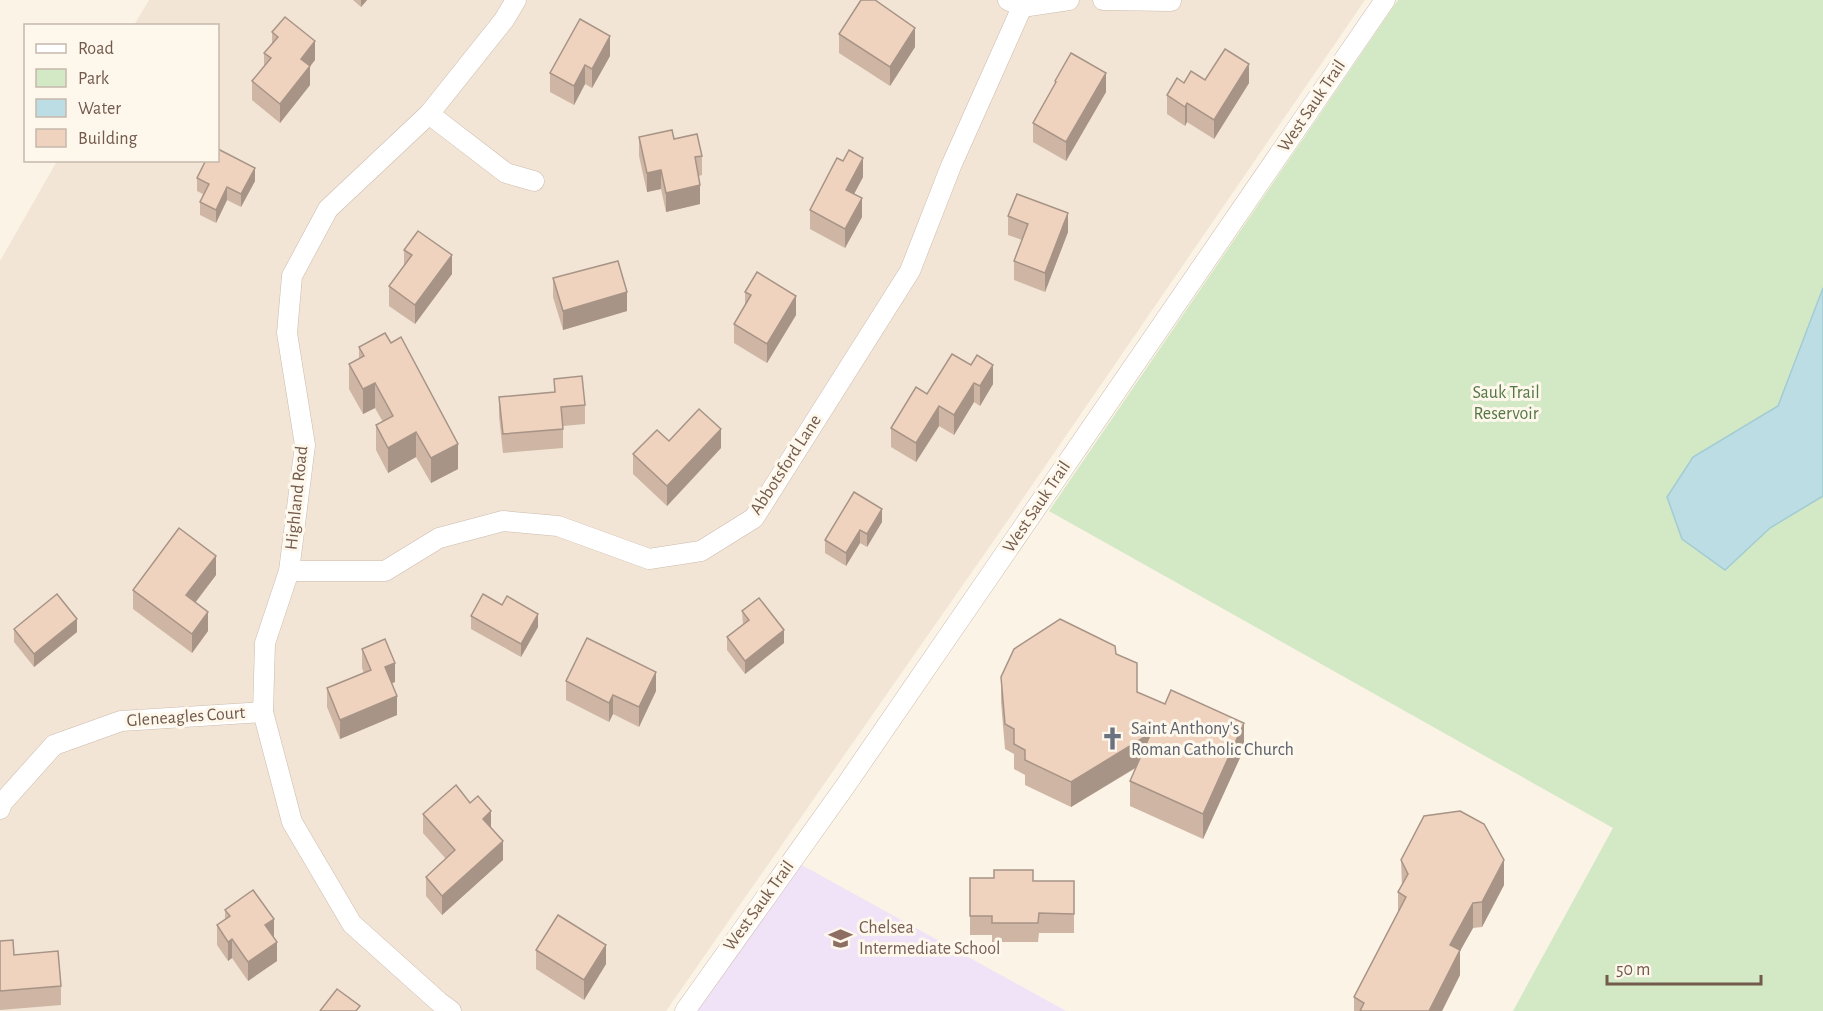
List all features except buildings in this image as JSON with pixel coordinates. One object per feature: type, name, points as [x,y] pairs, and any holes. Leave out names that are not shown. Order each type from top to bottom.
[{"type":"street","name":"Highland Road","points":[[451,1011],[352,924],[292,822],[263,712],[265,643],[289,571],[305,445],[287,333],[292,276],[328,209],[429,114],[504,20],[516,0]]},
{"type":"street","points":[[1015,3],[1069,0]]},
{"type":"street","points":[[1104,0],[1171,1]]},
{"type":"street","name":"West Sauk Trail","points":[[685,1011],[846,785],[1385,0]]},
{"type":"street","name":"Abbotsford Lane","points":[[289,571],[385,571],[440,538],[502,521],[558,526],[649,559],[701,551],[754,518],[910,271],[1015,3]]},
{"type":"street","points":[[429,114],[506,173],[534,181]]},
{"type":"street","name":"Gleneagles Court","points":[[0,809],[2,803],[54,745],[121,721],[263,712]]},
{"type":"shaded area","points":[[149,0],[1365,0],[1006,523],[666,1011],[0,1011],[0,261],[56,162],[219,162],[219,24],[135,24]]},
{"type":"shaded area","name":"Chelsea Intermediate School","points":[[800,864],[1066,1011],[697,1011]]},
{"type":"green space","name":"Sauk Trail Reservoir","points":[[1398,0],[1823,0],[1823,1011],[1513,1011],[1613,828],[1049,511]]},
{"type":"water","points":[[1823,288],[1823,496],[1770,528],[1725,570],[1682,539],[1667,497],[1693,457],[1778,406]]},
{"type":"place","name":"Saint Anthony's Roman Catholic Church","points":[[1113,739]]},
{"type":"place","name":"Chelsea Intermediate School","points":[[841,938]]}]
